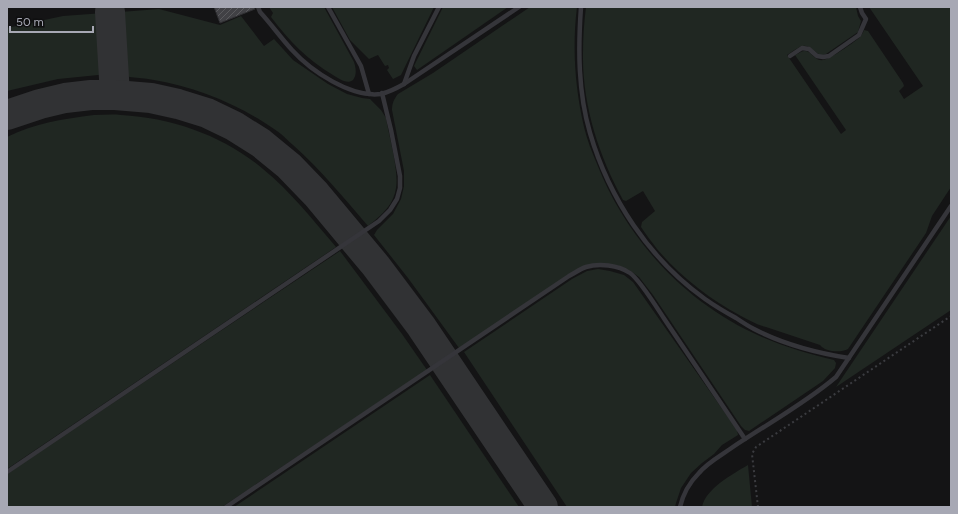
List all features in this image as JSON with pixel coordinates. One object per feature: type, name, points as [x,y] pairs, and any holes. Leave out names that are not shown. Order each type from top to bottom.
[{"type":"lane","points":[[258,7],[260,12],[292,51],[312,68],[331,80],[352,90],[369,94],[382,94],[404,84],[519,7]]},
{"type":"lane","points":[[328,7],[361,66],[369,94]]},
{"type":"lane","points":[[404,84],[414,56],[438,7]]},
{"type":"lane","points":[[581,7],[579,51],[580,77],[590,132],[611,188],[624,210],[652,249],[668,267],[704,299],[754,329],[784,342],[835,356],[849,358]]},
{"type":"lane","points":[[790,56],[802,48],[809,49],[817,56],[829,56],[859,35],[866,19],[860,7]]},
{"type":"lane","points":[[7,472],[379,221],[390,210],[397,199],[400,188],[400,176],[382,94]]},
{"type":"lane","points":[[680,507],[688,486],[700,471],[836,377],[951,206]]},
{"type":"lane","points":[[226,507],[569,276],[585,268],[596,265],[618,268],[630,274],[636,280],[745,439]]},
{"type":"path","points":[[758,507],[752,454],[756,447],[951,316]]},
{"type":"shaded area","points":[[269,7],[324,7],[354,62],[356,71],[353,80],[348,82],[340,79],[307,56],[292,42],[271,17],[273,13]]},
{"type":"shaded area","points":[[332,7],[434,7],[401,75],[393,79],[387,70],[389,68],[388,65],[385,66],[378,55],[369,59],[350,40]]},
{"type":"shaded area","points":[[443,7],[508,7],[417,70],[414,66]]},
{"type":"shaded area","points":[[530,7],[577,7],[575,22],[575,67],[578,97],[588,141],[610,192],[625,218],[642,243],[662,267],[684,288],[708,307],[734,323],[771,341],[834,360],[836,363],[835,368],[823,381],[749,431],[745,430],[741,426],[653,295],[639,277],[629,270],[616,265],[585,267],[459,348],[408,278],[374,235],[393,214],[401,199],[404,186],[404,171],[392,110],[394,99],[398,94],[433,73]]},
{"type":"shaded area","points":[[586,7],[856,7],[861,21],[858,32],[821,56],[808,46],[801,46],[787,55],[841,134],[846,130],[795,55],[802,51],[806,51],[818,59],[823,60],[851,44],[860,37],[864,30],[868,31],[903,83],[904,86],[899,91],[904,99],[923,86],[869,7],[951,7],[951,187],[932,216],[926,233],[848,349],[841,351],[829,350],[820,345],[759,325],[741,316],[706,294],[685,278],[657,249],[641,227],[642,222],[655,211],[643,191],[626,201],[623,200],[606,166],[594,130],[585,92],[583,72],[583,42]]},
{"type":"shaded area","points":[[159,9],[220,25],[241,16],[264,46],[274,39],[293,60],[328,84],[347,94],[370,99],[381,110],[386,118],[395,163],[397,181],[396,191],[386,210],[368,226],[323,174],[283,136],[249,113],[186,87],[154,80],[124,76],[120,12]]},
{"type":"shaded area","points":[[104,13],[108,74],[58,79],[7,91],[7,28],[63,16]]},
{"type":"shaded area","points":[[94,115],[118,115],[160,120],[197,131],[232,147],[248,157],[283,187],[336,247],[7,469],[7,137],[39,125]]},
{"type":"shaded area","points":[[951,216],[951,310],[836,387]]},
{"type":"shaded area","points":[[340,251],[427,370],[222,507],[7,507],[7,474]]},
{"type":"shaded area","points":[[598,269],[624,275],[633,282],[737,430],[738,435],[722,445],[714,454],[691,473],[681,488],[675,507],[567,507],[464,352],[572,279],[587,271]]},
{"type":"shaded area","points":[[430,375],[519,507],[234,507]]},
{"type":"shaded area","points":[[748,465],[752,507],[702,507],[705,500],[714,488],[728,477]]},
{"type":"building","points":[[214,7],[254,7],[255,9],[220,23]]},
{"type":"taxiway","points":[[110,12],[115,95]]},
{"type":"taxiway","points":[[7,115],[40,104],[65,98],[91,95],[151,98],[207,113],[234,126],[261,143],[289,166],[316,194],[376,266],[421,326],[543,507]]}]
